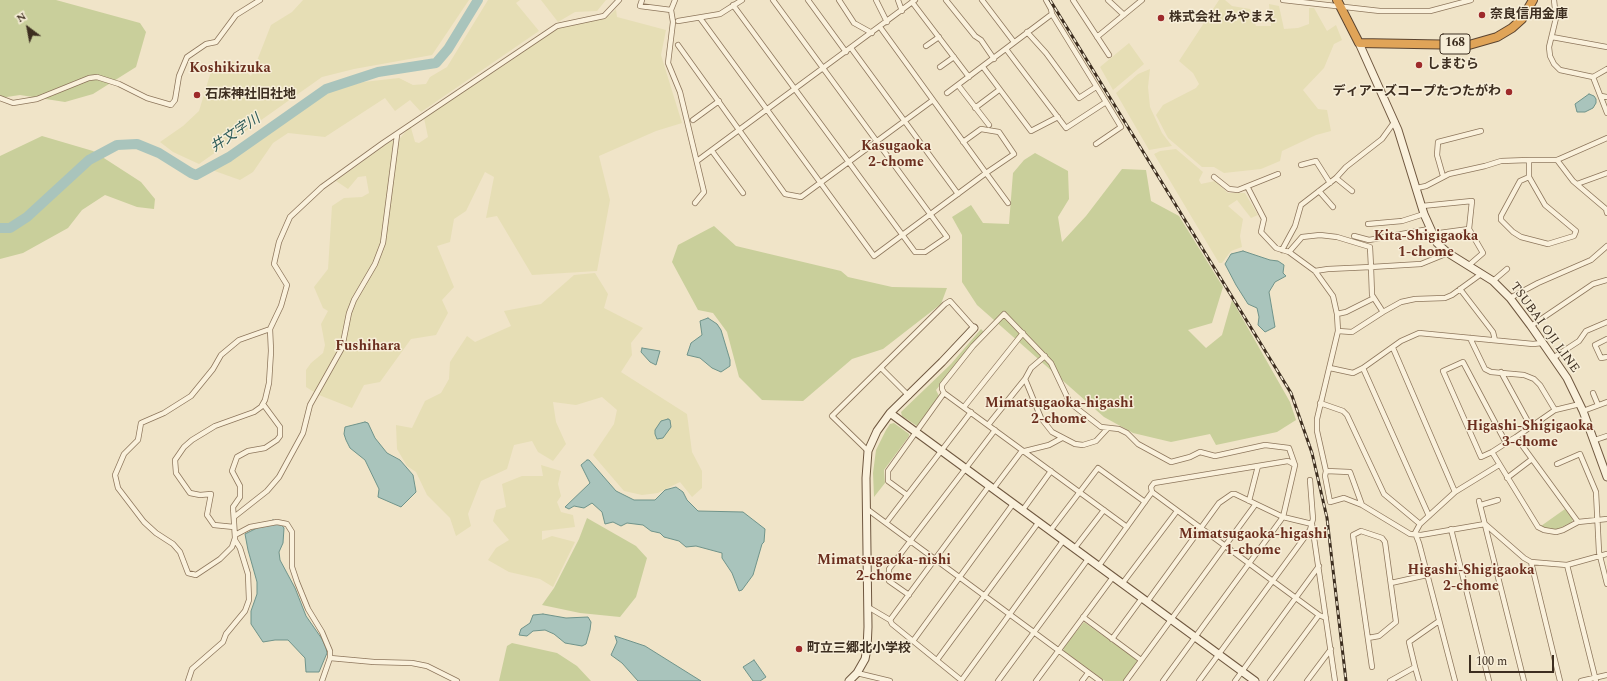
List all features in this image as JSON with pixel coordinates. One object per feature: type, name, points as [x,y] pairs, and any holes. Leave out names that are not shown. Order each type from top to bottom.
[{"type":"highway","name":"168","points":[[1359,43],[1469,45],[1497,37],[1512,28],[1522,19],[1533,0]]},
{"type":"highway","points":[[1339,4],[1359,43]]},
{"type":"street","points":[[0,98],[13,104],[37,99],[89,78],[97,77],[119,84],[147,98],[171,105],[175,100],[179,76],[187,57],[206,44],[216,42],[236,15],[260,0]]},
{"type":"street","points":[[234,527],[214,525],[207,515],[211,494],[200,495],[190,493],[176,473],[175,460],[184,447],[192,440],[215,426],[248,416],[258,410],[263,404],[269,384],[271,351],[270,329],[281,306],[287,284],[274,264],[279,242],[290,217],[322,187],[557,26],[604,16],[619,0]]},
{"type":"street","points":[[642,0],[640,6],[672,10]]},
{"type":"street","points":[[675,0],[672,10],[673,22],[668,63],[680,92],[704,192],[695,203]]},
{"type":"street","points":[[678,21],[720,14],[742,0]]},
{"type":"street","points":[[733,5],[915,252],[925,252],[947,237],[878,141],[850,107],[773,0]]},
{"type":"street","points":[[808,0],[846,52]]},
{"type":"street","points":[[839,0],[854,23],[872,33]]},
{"type":"street","points":[[876,0],[887,22]]},
{"type":"street","points":[[898,0],[902,11]]},
{"type":"street","points":[[946,0],[975,36],[981,40],[994,59]]},
{"type":"street","points":[[982,0],[1014,42]]},
{"type":"street","points":[[1046,0],[1052,14],[1121,127],[1096,144]]},
{"type":"street","points":[[1073,0],[1109,55]]},
{"type":"street","points":[[1108,0],[1124,15]]},
{"type":"street","points":[[1097,38],[1142,0]]},
{"type":"street","points":[[1283,0],[1339,4],[1380,11],[1430,11],[1471,0]]},
{"type":"street","points":[[1554,0],[1556,18],[1549,47],[1550,56],[1554,64],[1560,70],[1593,77],[1607,69]]},
{"type":"street","points":[[697,161],[914,1],[938,37],[969,77]]},
{"type":"street","points":[[947,93],[1052,14]]},
{"type":"street","points":[[700,18],[874,256],[1014,154],[999,132],[981,129],[963,142]]},
{"type":"street","points":[[880,27],[1008,203]]},
{"type":"street","points":[[1027,32],[1046,53],[1079,98],[1096,87]]},
{"type":"street","points":[[926,46],[938,37]]},
{"type":"street","points":[[1552,37],[1607,47]]},
{"type":"street","name":"TSUBAI OJI LINE","points":[[1359,43],[1395,121],[1430,231],[1437,243],[1448,253],[1493,281],[1510,298],[1531,326],[1567,378],[1582,407],[1606,472]]},
{"type":"street","points":[[678,45],[785,194],[801,197],[933,100]]},
{"type":"street","points":[[851,48],[958,194]]},
{"type":"street","points":[[1006,48],[1066,128],[1106,102]]},
{"type":"street","points":[[940,67],[954,57]]},
{"type":"street","points":[[983,67],[1031,131],[1058,116]]},
{"type":"street","points":[[1593,77],[1607,113]]},
{"type":"street","points":[[958,85],[989,125]]},
{"type":"street","points":[[975,108],[999,90]]},
{"type":"street","points":[[1601,96],[1607,97]]},
{"type":"street","points":[[693,120],[719,101]]},
{"type":"street","points":[[1282,250],[1295,226],[1301,205],[1330,183],[1346,167],[1382,138],[1395,121]]},
{"type":"street","points":[[1443,176],[1437,155],[1438,142],[1481,131]]},
{"type":"street","points":[[234,517],[267,491],[279,477],[303,434],[310,405],[342,348],[348,313],[375,264],[383,243],[397,135]]},
{"type":"street","points":[[1417,188],[1426,186],[1443,176],[1501,161],[1557,160],[1607,138]]},
{"type":"street","points":[[712,151],[743,192]]},
{"type":"street","points":[[1529,160],[1529,177],[1545,205],[1576,231],[1574,236],[1548,244],[1521,237],[1512,232],[1501,220],[1501,216],[1520,182],[1529,177]]},
{"type":"street","points":[[1557,160],[1565,172],[1606,210]]},
{"type":"street","points":[[1301,165],[1316,161],[1330,183]]},
{"type":"street","points":[[1577,184],[1607,173]]},
{"type":"street","points":[[1214,177],[1229,189],[1238,190],[1248,188],[1278,174]]},
{"type":"street","points":[[1336,178],[1352,191]]},
{"type":"street","points":[[1248,188],[1264,219],[1260,232],[1276,248],[1289,252],[1315,271],[1333,296],[1337,314],[1338,331],[1317,419],[1317,431],[1326,471],[1325,476],[1330,502],[1344,498],[1362,505],[1410,534],[1415,533],[1421,535],[1485,524],[1524,558],[1531,562],[1566,565],[1607,554]]},
{"type":"street","points":[[1320,191],[1333,207]]},
{"type":"street","points":[[1422,206],[1472,201],[1469,229],[1483,253],[1468,266]]},
{"type":"street","points":[[1368,224],[1402,221],[1424,214]]},
{"type":"street","points":[[1354,236],[1369,240],[1430,231],[1469,229]]},
{"type":"street","points":[[1289,252],[1302,237],[1320,235],[1337,237],[1370,247],[1374,298],[1383,312]]},
{"type":"street","points":[[1510,298],[1538,283],[1591,260],[1607,246]]},
{"type":"street","points":[[1315,271],[1421,264],[1448,253]]},
{"type":"street","points":[[1493,281],[1507,269]]},
{"type":"street","points":[[1338,331],[1352,332],[1401,302],[1415,299],[1445,298],[1481,274]]},
{"type":"street","points":[[1531,326],[1593,284],[1607,280]]},
{"type":"street","points":[[1460,289],[1494,332],[1494,340]]},
{"type":"street","points":[[1337,314],[1346,312],[1374,298]]},
{"type":"street","points":[[849,681],[857,673],[865,659],[867,649],[868,607],[866,478],[868,452],[877,431],[890,413],[974,328],[950,301],[832,416],[868,452]]},
{"type":"street","points":[[1127,527],[944,393],[942,385],[973,346],[1004,314],[1051,362],[1070,404],[1101,427],[1119,429],[1127,433],[1138,444],[1172,462],[1190,457],[1197,453],[1205,452],[1215,456],[1265,445],[1289,448],[1295,465],[1283,517],[1163,681]]},
{"type":"street","points":[[1553,358],[1579,341],[1586,331],[1607,322]]},
{"type":"street","points":[[263,404],[280,427],[280,436],[277,440],[265,448],[248,451],[237,457],[232,471],[240,486],[240,496],[233,507],[234,537],[232,547],[220,559],[196,575],[188,573],[180,552],[173,544],[156,533],[144,522],[118,488],[115,483],[115,475],[124,454],[138,440],[141,423],[164,413],[191,396],[213,369],[221,355],[239,340],[270,329]]},
{"type":"street","points":[[964,407],[1023,333]]},
{"type":"street","points":[[1330,368],[1353,372],[1363,368],[1401,341],[1419,333],[1533,344],[1542,343]]},
{"type":"street","points":[[1470,338],[1484,369],[1491,372],[1524,375],[1534,379],[1540,385],[1555,410]]},
{"type":"street","points":[[1607,339],[1595,345],[1601,358],[1607,357]]},
{"type":"street","points":[[1392,348],[1455,492]]},
{"type":"street","points":[[988,425],[1026,379],[1031,368],[1045,356]]},
{"type":"street","points":[[1506,443],[1463,362],[1443,371],[1481,457],[1492,452],[1516,437],[1555,410],[1598,405],[1607,402]]},
{"type":"street","points":[[881,368],[908,396]]},
{"type":"street","points":[[1363,368],[1429,516]]},
{"type":"street","points":[[1501,372],[1531,427]]},
{"type":"street","points":[[1026,379],[1046,427],[1062,438],[1075,444],[1091,444],[1106,432],[1108,428]]},
{"type":"street","points":[[907,495],[888,481],[888,471],[944,393]]},
{"type":"street","points":[[1593,393],[1598,405]]},
{"type":"street","points":[[1320,403],[1343,411],[1347,415],[1384,494],[1420,524]]},
{"type":"street","points":[[886,523],[971,412]]},
{"type":"street","points":[[890,413],[1255,681]]},
{"type":"street","points":[[909,595],[890,581],[889,569],[995,430]]},
{"type":"street","points":[[1595,440],[1607,436]]},
{"type":"street","points":[[1516,437],[1578,522]]},
{"type":"street","points":[[890,620],[991,488],[1024,451],[1050,445],[1062,438]]},
{"type":"street","points":[[1492,452],[1538,527],[1544,530],[1556,532],[1578,522],[1607,519]]},
{"type":"street","points":[[1557,464],[1580,454],[1596,492],[1600,556],[1607,584]]},
{"type":"street","points":[[1507,478],[1532,459]]},
{"type":"street","points":[[1098,566],[1152,492],[1151,487],[1154,483],[1288,461],[1295,465]]},
{"type":"street","points":[[1455,681],[1415,533],[1420,524],[1455,492],[1499,465]]},
{"type":"street","points":[[1248,501],[1258,466]]},
{"type":"street","points":[[1050,531],[1098,468],[1145,502]]},
{"type":"street","points":[[1022,511],[1051,471]]},
{"type":"street","points":[[1326,471],[1350,472],[1362,505]]},
{"type":"street","points":[[1199,681],[1310,530],[1313,519],[1310,480]]},
{"type":"street","points":[[1152,492],[1272,581],[1319,615],[1326,618]]},
{"type":"street","points":[[1112,639],[1201,528],[1219,503],[1232,494],[1283,517],[1312,524]]},
{"type":"street","points":[[1498,500],[1480,503],[1524,681]]},
{"type":"street","points":[[913,641],[1013,504]]},
{"type":"street","points":[[1126,681],[1255,505]]},
{"type":"street","points":[[867,509],[1100,681]]},
{"type":"street","points":[[1074,549],[1104,510]]},
{"type":"street","points":[[1122,584],[1177,511]]},
{"type":"street","points":[[234,537],[259,524],[277,522],[287,524],[292,532],[292,567],[308,609],[322,632],[330,651],[330,658],[322,681]]},
{"type":"street","points":[[937,660],[1038,522]]},
{"type":"street","points":[[1312,524],[1335,681]]},
{"type":"street","points":[[1451,529],[1489,681]]},
{"type":"street","points":[[1368,638],[1379,636],[1396,622],[1385,542],[1382,538],[1361,531],[1353,535],[1372,667]]},
{"type":"street","points":[[188,681],[192,669],[222,642],[226,634],[245,611],[249,600],[248,574],[240,548],[234,537]]},
{"type":"street","points":[[868,607],[890,620],[892,624],[961,680],[1063,541]]},
{"type":"street","points":[[998,681],[1088,559]]},
{"type":"street","points":[[1531,562],[1560,681]]},
{"type":"street","points":[[1566,565],[1595,679]]},
{"type":"street","points":[[1235,681],[1319,566]]},
{"type":"street","points":[[1391,584],[1427,575]]},
{"type":"street","points":[[1036,681],[1113,577]]},
{"type":"street","points":[[1270,681],[1319,615]]},
{"type":"street","points":[[1083,617],[1141,660]]},
{"type":"street","points":[[1419,681],[1409,642],[1439,621]]},
{"type":"street","points":[[1307,681],[1330,649]]},
{"type":"street","points":[[330,658],[412,663],[427,666],[457,681]]},
{"type":"street","points":[[1390,681],[1415,667]]},
{"type":"street","points":[[857,673],[890,681]]},
{"type":"street","points":[[1082,681],[1088,673]]},
{"type":"street","points":[[1581,681],[1595,679],[1607,674]]},
{"type":"shaded area","points":[[303,0],[469,0],[432,55],[354,69],[322,77],[199,164],[173,152],[160,142],[183,126],[199,111],[212,68],[231,60],[251,76],[271,25],[292,12]]},
{"type":"shaded area","points":[[488,0],[520,0],[516,3],[539,31],[421,112],[410,100],[395,111],[385,98],[325,137],[288,133],[273,143],[253,172],[240,180],[212,170],[327,92],[363,82],[399,78],[413,85],[426,84],[430,77],[447,67]]},
{"type":"shaded area","points":[[541,0],[606,0],[597,11],[575,12],[558,22]]},
{"type":"shaded area","points":[[1219,0],[1225,0],[1232,6],[1250,9],[1256,26],[1271,26],[1269,4],[1279,6],[1284,29],[1298,28],[1309,24],[1309,8],[1314,8],[1327,31],[1336,25],[1342,40],[1334,44],[1324,68],[1303,90],[1318,109],[1327,110],[1331,131],[1316,135],[1282,151],[1280,161],[1261,169],[1224,173],[1214,167],[1202,167],[1168,138],[1156,115],[1163,105],[1196,88],[1199,84],[1193,73],[1179,61]]},
{"type":"shaded area","points":[[616,9],[617,17],[666,30],[661,55],[682,123],[656,131],[599,156],[610,200],[597,271],[532,275],[497,216],[486,218],[494,177],[485,172],[466,211],[454,219],[450,242],[437,246],[454,287],[442,300],[448,313],[436,335],[411,339],[380,382],[364,385],[352,408],[319,395],[306,387],[306,370],[311,363],[323,353],[325,345],[321,324],[328,311],[323,308],[314,287],[328,269],[332,206],[344,198],[362,197],[369,193],[366,176],[358,177],[348,189],[336,181],[391,141],[398,141],[409,127],[411,128],[415,142],[419,143],[428,137],[424,118],[506,64],[557,28],[609,16]]},
{"type":"shaded area","points":[[1129,43],[1144,64],[1113,90],[1100,67]]},
{"type":"shaded area","points":[[1150,69],[1148,87],[1150,107],[1162,133],[1172,146],[1149,150],[1116,93],[1138,74]]},
{"type":"shaded area","points":[[1176,149],[1203,172],[1199,180],[1201,184],[1215,181],[1228,193],[1245,193],[1258,215],[1251,218],[1237,200],[1228,206],[1243,219],[1240,236],[1242,247],[1231,251],[1222,263],[1219,263],[1154,154],[1160,151]]},
{"type":"shaded area","points":[[595,273],[608,294],[604,308],[643,328],[631,343],[632,355],[621,372],[687,414],[692,452],[702,471],[702,488],[692,497],[680,482],[658,493],[642,495],[624,491],[593,455],[614,424],[617,410],[602,397],[576,405],[553,402],[556,422],[566,444],[553,461],[538,452],[532,441],[514,445],[507,469],[481,481],[468,514],[471,526],[456,536],[450,518],[427,495],[416,472],[407,466],[397,449],[396,425],[412,428],[425,401],[441,393],[449,379],[450,362],[467,336],[475,342],[511,326],[504,311],[541,304],[574,275]]},
{"type":"shaded area","points":[[541,465],[561,471],[558,484],[561,496],[557,502],[561,512],[573,515],[575,527],[542,531],[542,540],[552,536],[575,542],[553,587],[540,579],[509,572],[488,560],[496,548],[509,540],[493,521],[496,510],[506,507],[502,484],[522,476],[543,476]]},
{"type":"green space","points":[[0,0],[56,0],[140,23],[146,32],[136,67],[93,94],[65,102],[20,95],[0,98]]},
{"type":"green space","points":[[42,136],[93,151],[141,182],[155,199],[154,209],[137,207],[105,195],[82,210],[68,228],[23,253],[0,259],[0,156]]},
{"type":"green space","points":[[1035,153],[1068,171],[1069,199],[1058,217],[1062,242],[1086,216],[1122,169],[1146,170],[1151,201],[1179,216],[1223,287],[1212,323],[1188,330],[1206,348],[1222,335],[1232,300],[1290,402],[1296,420],[1277,432],[1216,445],[1210,434],[1171,442],[1133,433],[1104,417],[977,305],[962,282],[962,235],[952,217],[971,205],[983,223],[1009,224],[1013,173],[1024,160]]},
{"type":"green space","points":[[714,226],[736,246],[841,271],[848,277],[892,287],[947,288],[941,304],[883,349],[852,359],[803,401],[762,400],[739,377],[727,332],[713,313],[698,310],[672,262],[678,245]]},
{"type":"green space","points":[[981,329],[984,332],[936,390],[939,396],[917,426],[902,416],[901,412],[951,364]]},
{"type":"green space","points":[[894,423],[909,434],[909,436],[884,470],[885,483],[874,497],[873,473],[876,450],[890,424]]},
{"type":"green space","points":[[1565,509],[1573,519],[1572,522],[1556,530],[1546,529],[1541,526]]},
{"type":"green space","points":[[587,518],[636,546],[647,558],[636,597],[620,617],[580,613],[542,605],[554,588],[579,539]]},
{"type":"green space","points":[[1084,622],[1136,659],[1137,662],[1123,681],[1105,681],[1064,651],[1063,648]]},
{"type":"green space","points":[[512,643],[557,653],[577,666],[591,681],[499,681],[507,646]]},
{"type":"water","points":[[1589,94],[1594,96],[1596,99],[1596,103],[1593,108],[1585,112],[1577,112],[1575,104]]},
{"type":"water","points":[[1243,251],[1270,260],[1278,261],[1284,265],[1283,273],[1286,276],[1275,282],[1269,292],[1275,327],[1265,332],[1258,325],[1259,317],[1257,308],[1248,304],[1225,264],[1231,254]]},
{"type":"water","points":[[708,318],[717,324],[721,330],[730,360],[730,366],[721,372],[712,368],[700,358],[687,355],[691,343],[702,335],[700,321]]},
{"type":"water","points":[[642,348],[660,351],[656,365],[650,362],[641,352]]},
{"type":"water","points":[[668,419],[670,420],[671,427],[663,438],[657,439],[655,430],[661,421]]},
{"type":"water","points":[[365,422],[368,423],[375,438],[387,453],[400,460],[413,475],[416,492],[401,507],[378,497],[379,489],[365,460],[350,448],[346,440],[344,434],[345,427]]},
{"type":"water","points":[[589,460],[616,491],[634,500],[655,500],[665,490],[676,487],[683,492],[687,500],[698,511],[743,512],[765,529],[764,542],[762,544],[753,575],[742,590],[739,591],[732,573],[722,558],[722,553],[696,546],[686,547],[679,541],[664,537],[660,533],[651,531],[643,525],[627,523],[621,526],[613,522],[605,524],[602,512],[592,503],[584,508],[574,506],[569,509],[565,507],[590,483],[581,465]]},
{"type":"water","points":[[273,520],[280,523],[284,528],[283,543],[279,552],[280,560],[295,588],[306,616],[322,639],[326,648],[327,653],[319,672],[306,672],[305,658],[288,640],[263,642],[251,624],[251,611],[257,594],[257,582],[245,534]]},
{"type":"water","points":[[543,614],[566,618],[588,617],[591,622],[586,644],[582,646],[565,643],[554,634],[545,630],[533,631],[527,636],[519,635],[521,629],[530,623],[533,615]]},
{"type":"water","points":[[615,636],[645,646],[701,681],[638,681],[622,663],[611,655],[617,642]]},
{"type":"water","points":[[754,660],[766,677],[760,681],[753,681],[743,667]]},
{"type":"waterway","name":"井文字川","points":[[0,228],[10,228],[27,217],[89,160],[117,145],[137,144],[159,153],[196,175],[229,157],[326,89],[378,72],[436,63],[448,49],[478,0]]},
{"type":"railway","points":[[1050,0],[1291,393],[1312,453],[1327,518],[1346,681]]},
{"type":"place","name":"奈良信用金庫","points":[[1482,15]]},
{"type":"place","name":"株式会社 みやまえ","points":[[1161,18]]},
{"type":"place","name":"しまむら","points":[[1419,65]]},
{"type":"place","name":"ディアーズコープたつたがわ","points":[[1509,92]]},
{"type":"place","name":"石床神社旧社地","points":[[197,95]]},
{"type":"place","name":"町立三郷北小学校","points":[[799,649]]},
{"type":"district","name":"Koshikizuka","points":[[230,69]]},
{"type":"district","name":"Kasugaoka 2-chome","points":[[896,156]]},
{"type":"district","name":"Kita-Shigigaoka 1-chome","points":[[1426,246]]},
{"type":"district","name":"Fushihara","points":[[368,347]]},
{"type":"district","name":"Mimatsugaoka-higashi 2-chome","points":[[1059,412]]},
{"type":"district","name":"Higashi-Shigigaoka 3-chome","points":[[1530,436]]},
{"type":"district","name":"Mimatsugaoka-higashi 1-chome","points":[[1253,544]]},
{"type":"district","name":"Mimatsugaoka-nishi 2-chome","points":[[884,570]]},
{"type":"district","name":"Higashi-Shigigaoka 2-chome","points":[[1471,580]]}]
